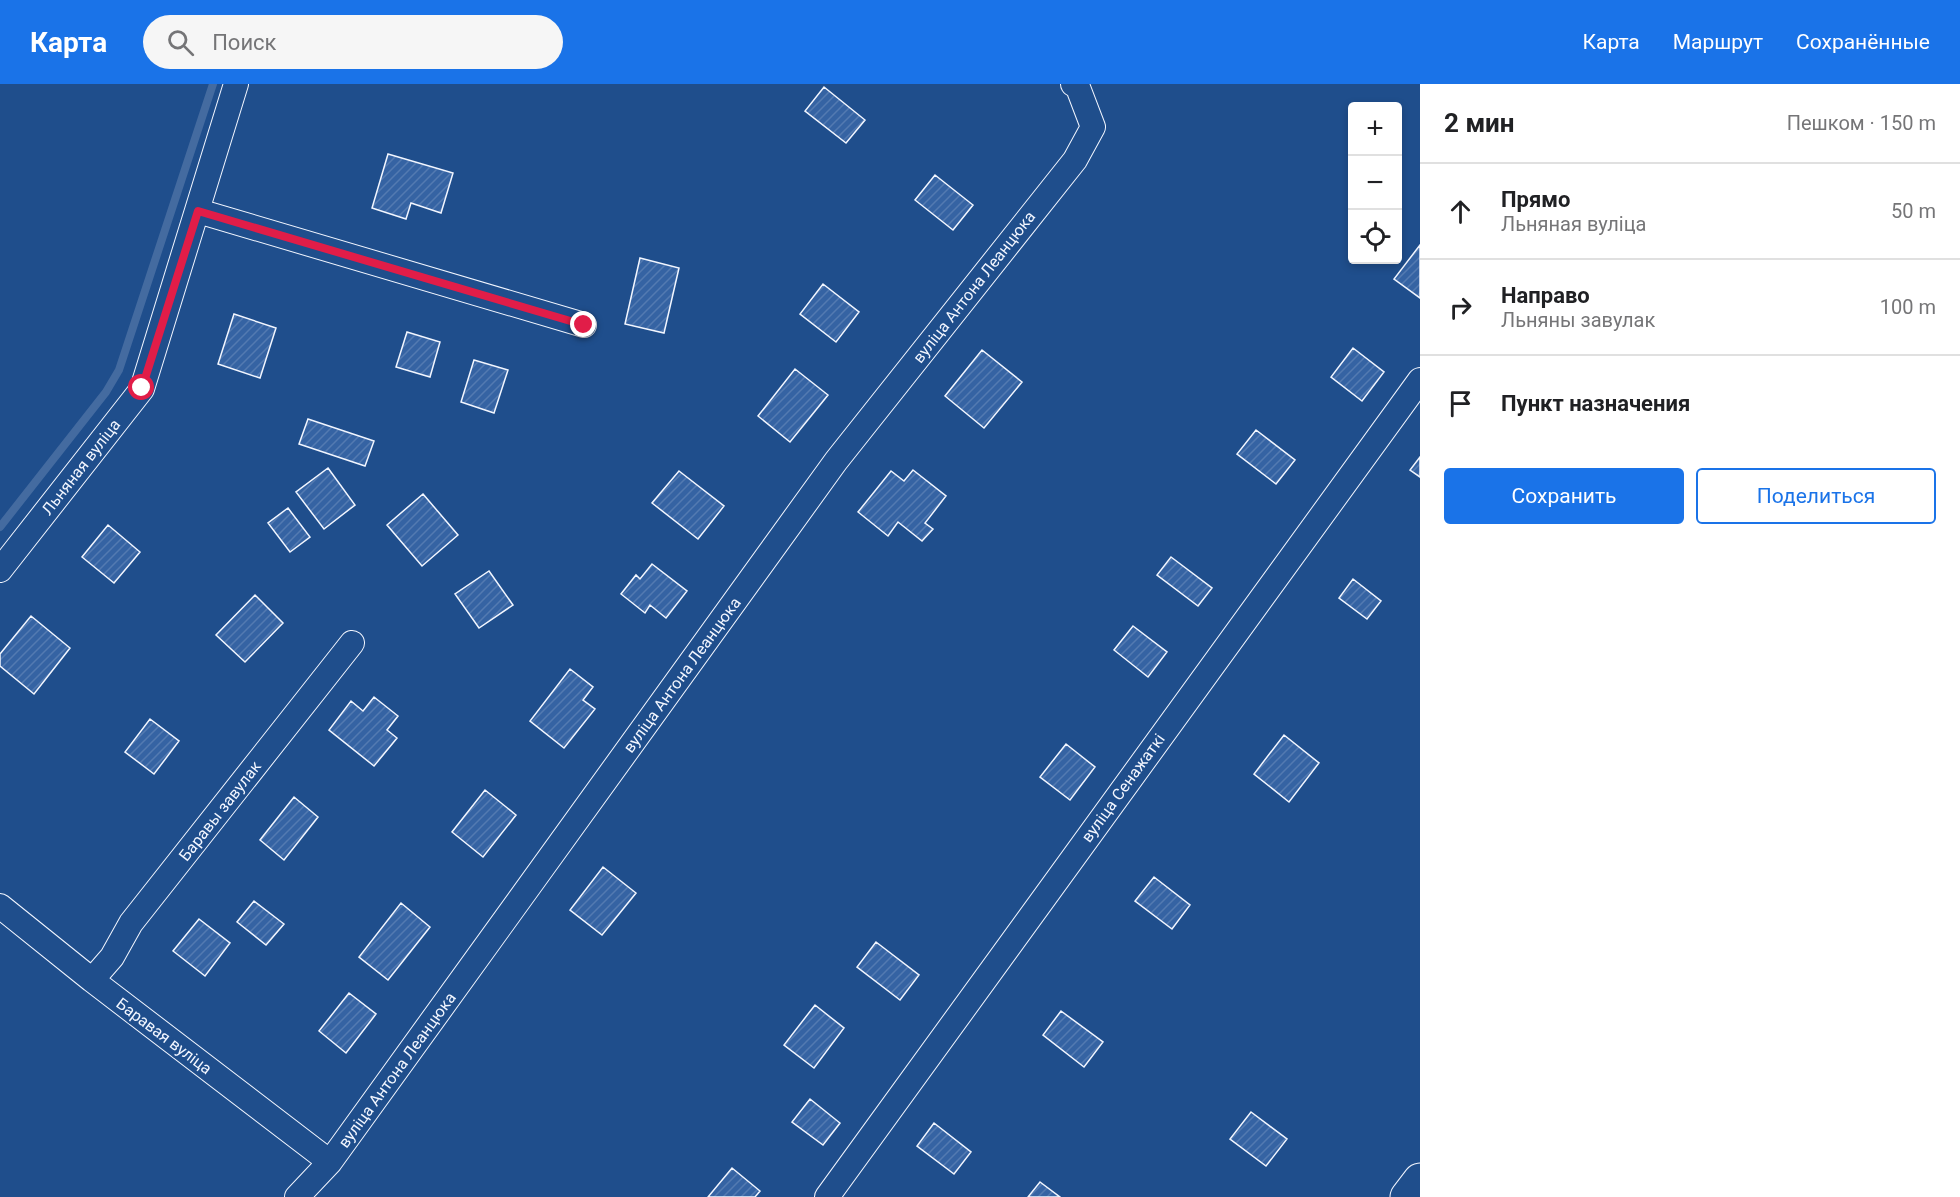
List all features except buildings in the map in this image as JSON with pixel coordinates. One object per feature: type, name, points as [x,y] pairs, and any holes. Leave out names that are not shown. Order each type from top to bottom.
[{"type":"main road","points":[[1407,1197],[1420,1180]]},
{"type":"street","name":"Льняная вуліца","points":[[0,570],[142,388],[236,84]]},
{"type":"street","name":"вуліца Антона Леанцюка","points":[[297,1197],[330,1162],[836,461],[1075,160],[1093,127],[1077,85],[1073,84]]},
{"type":"street","points":[[198,211],[584,325]]},
{"type":"street","name":"вуліца Сенажаткі","points":[[827,1197],[1420,380]]},
{"type":"street","name":"Баравы завулак","points":[[92,980],[112,957],[131,923],[352,643]]},
{"type":"street","name":"Баравая вуліца","points":[[0,906],[92,980],[330,1162]]},
{"type":"waterway","points":[[0,527],[106,392],[119,370],[213,84]]},
{"type":"route","points":[[142,388],[198,211],[584,325]]}]
